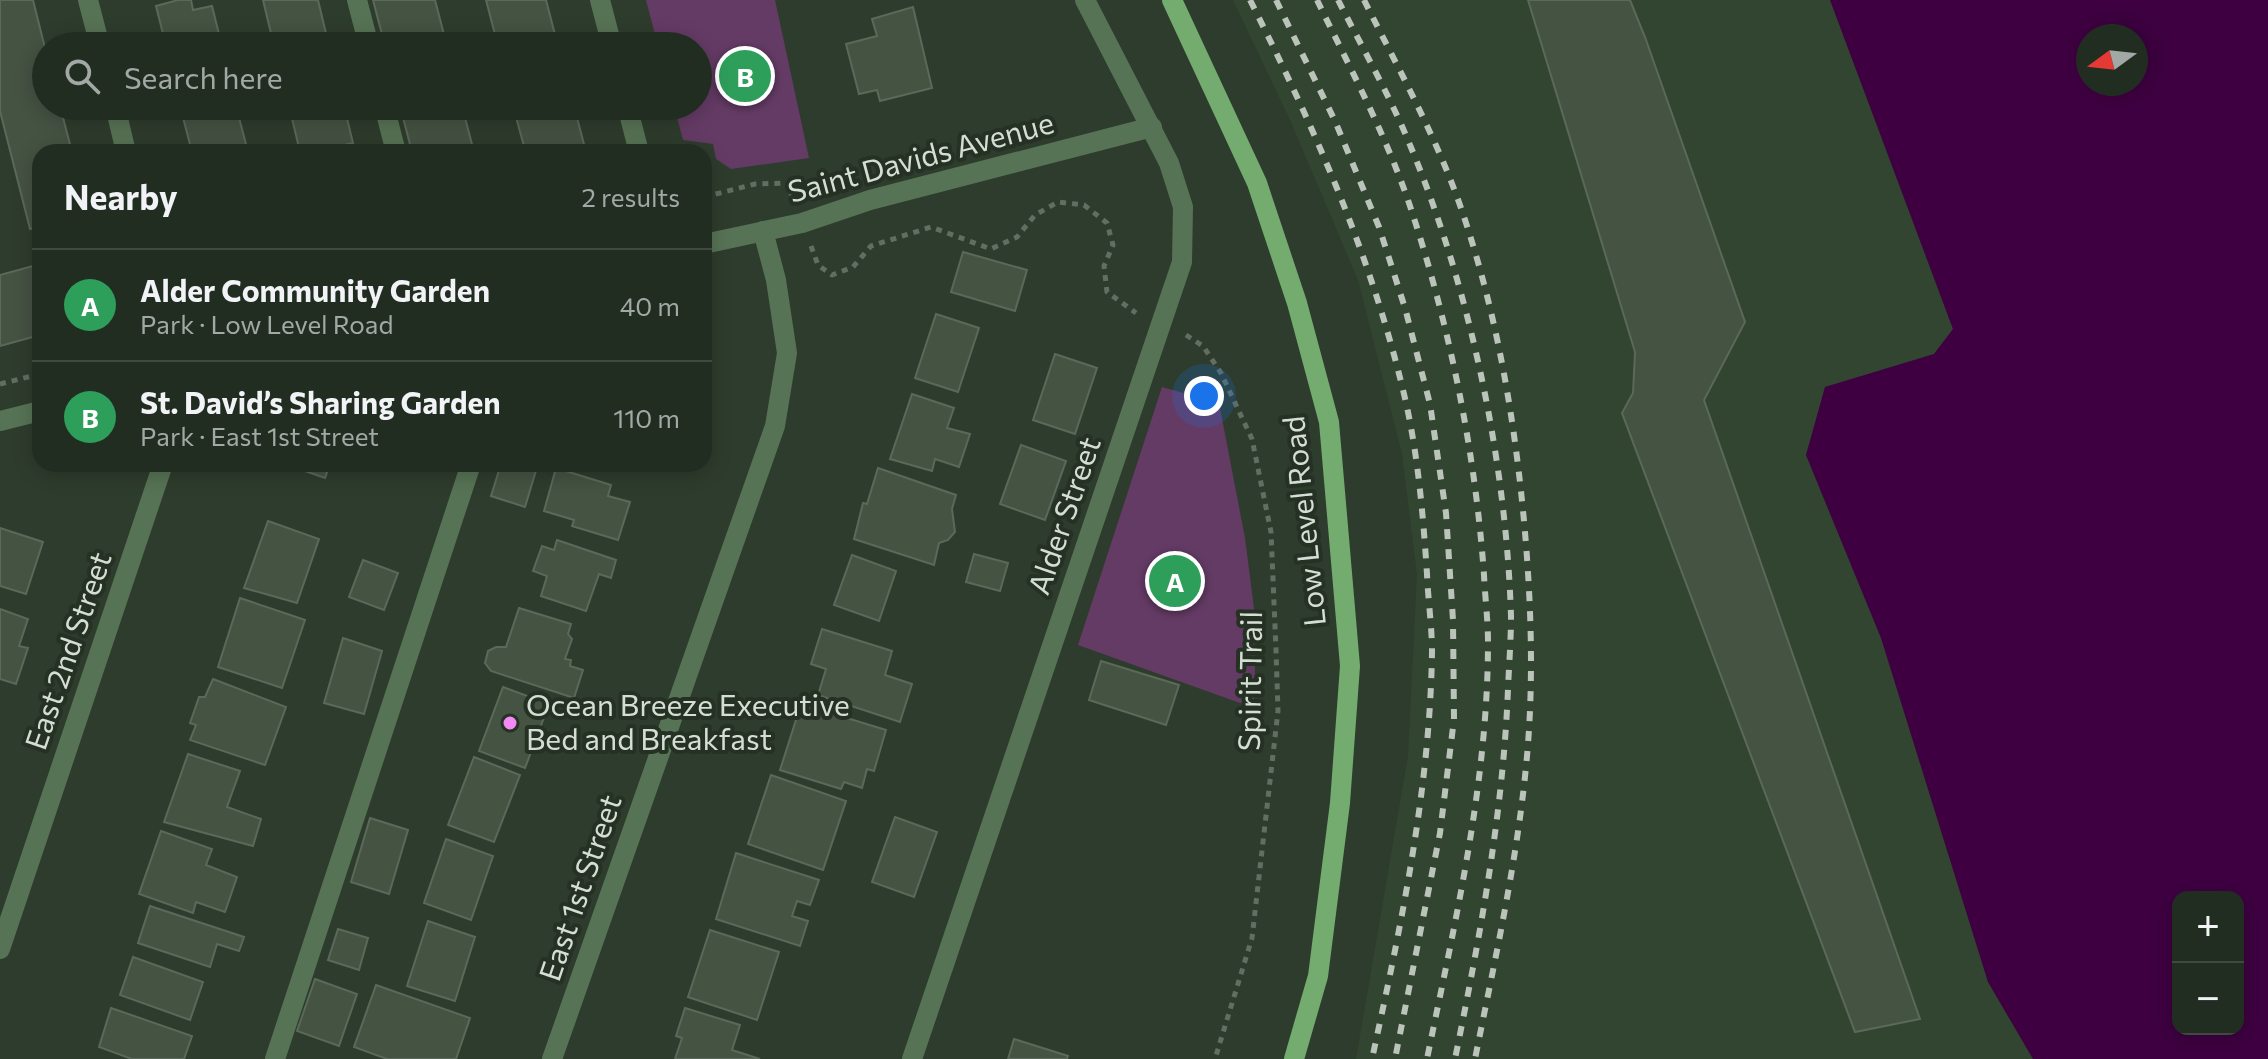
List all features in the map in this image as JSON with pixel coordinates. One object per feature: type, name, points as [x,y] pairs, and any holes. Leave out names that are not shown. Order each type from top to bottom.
[{"type":"main road","name":"Low Level Road","points":[[1172,0],[1257,183],[1297,303],[1329,422],[1350,666],[1340,803],[1318,976],[1294,1059]]},
{"type":"street","points":[[88,0],[96,32]]},
{"type":"street","points":[[357,0],[365,32]]},
{"type":"street","points":[[600,0],[608,32]]},
{"type":"street","name":"Alder Street","points":[[912,1059],[1182,262],[1183,207],[1169,163],[1085,0]]},
{"type":"street","points":[[118,120],[124,144]]},
{"type":"street","points":[[388,120],[394,144]]},
{"type":"street","points":[[631,120],[637,144]]},
{"type":"street","name":"Saint Davids Avenue","points":[[712,242],[802,223],[870,200],[1152,127]]},
{"type":"street","name":"East 1st Street","points":[[552,1059],[775,426],[787,353],[776,280],[763,231]]},
{"type":"street","points":[[0,421],[32,413]]},
{"type":"street","name":"East 2nd Street","points":[[0,949],[160,472]]},
{"type":"street","points":[[275,1059],[468,472]]},
{"type":"path","points":[[712,195],[755,184],[787,183],[796,205]]},
{"type":"path","points":[[811,247],[818,265],[832,275],[853,267],[871,246],[931,227],[991,249],[1017,237],[1035,215],[1058,202],[1084,205],[1107,223],[1113,245],[1104,266],[1107,292],[1127,309],[1148,319]]},
{"type":"path","name":"Spirit Trail","points":[[1182,333],[1203,346],[1221,373],[1252,439],[1271,532],[1278,711],[1252,938],[1215,1059]]},
{"type":"path","points":[[0,384],[32,376]]},
{"type":"shaded area","points":[[646,0],[775,0],[809,158],[731,169],[716,159],[713,144],[683,140],[678,120],[712,120],[712,32],[654,32]]},
{"type":"shaded area","points":[[1233,0],[1830,0],[1953,329],[1934,354],[1825,387],[1806,455],[1881,638],[1988,982],[2033,1059],[1356,1059],[1408,756],[1417,575],[1402,454],[1358,280],[1290,120]]},
{"type":"shaded area","points":[[1830,0],[2268,0],[2268,1059],[2033,1059],[1988,982],[1881,638],[1806,455],[1825,387],[1934,354],[1953,329]]},
{"type":"shaded area","points":[[1162,387],[1219,403],[1245,538],[1256,624],[1254,708],[1078,645]]},
{"type":"building","points":[[0,0],[33,0],[41,32],[32,32],[32,120],[64,120],[70,144],[32,144],[30,229],[0,111]]},
{"type":"building","points":[[191,0],[193,10],[212,6],[218,32],[162,32],[156,6]]},
{"type":"building","points":[[263,0],[318,0],[326,32],[271,32]]},
{"type":"building","points":[[373,0],[435,0],[443,32],[381,32]]},
{"type":"building","points":[[486,0],[546,0],[554,32],[494,32]]},
{"type":"building","points":[[1528,0],[1630,0],[1645,37],[1745,322],[1704,400],[1920,1019],[1855,1032],[1622,413],[1633,393],[1635,352]]},
{"type":"building","points":[[913,7],[932,88],[880,101],[877,90],[859,94],[846,44],[877,36],[872,19]]},
{"type":"building","points":[[184,120],[240,120],[246,144],[190,144]]},
{"type":"building","points":[[292,120],[347,120],[353,143],[349,144],[298,144]]},
{"type":"building","points":[[404,120],[466,120],[472,144],[410,144]]},
{"type":"building","points":[[517,120],[578,120],[584,144],[523,144]]},
{"type":"building","points":[[963,252],[1027,270],[1015,311],[951,292]]},
{"type":"building","points":[[32,266],[32,337],[0,346],[0,275]]},
{"type":"building","points":[[936,314],[979,328],[958,392],[915,378]]},
{"type":"building","points":[[1055,354],[1097,368],[1075,434],[1033,420]]},
{"type":"building","points":[[912,394],[954,408],[947,428],[970,434],[959,467],[935,459],[932,471],[890,459]]},
{"type":"building","points":[[1021,445],[1066,461],[1045,520],[1000,504]]},
{"type":"building","points":[[878,468],[956,495],[952,509],[955,532],[948,540],[939,543],[934,565],[854,539],[863,503],[867,504]]},
{"type":"building","points":[[308,472],[327,472],[325,478]]},
{"type":"building","points":[[498,472],[536,472],[525,507],[491,496]]},
{"type":"building","points":[[555,472],[569,472],[611,485],[608,496],[630,502],[618,540],[572,526],[574,520],[544,511]]},
{"type":"building","points":[[268,521],[319,539],[297,603],[244,588]]},
{"type":"building","points":[[0,528],[43,542],[26,594],[0,586]]},
{"type":"building","points":[[557,540],[616,560],[611,578],[599,574],[586,611],[541,596],[547,576],[533,571],[542,546],[554,550]]},
{"type":"building","points":[[974,554],[1008,563],[1000,591],[966,582]]},
{"type":"building","points":[[852,555],[896,571],[879,621],[834,605]]},
{"type":"building","points":[[363,560],[398,573],[384,610],[349,597]]},
{"type":"building","points":[[240,598],[305,620],[282,688],[218,667]]},
{"type":"building","points":[[519,608],[571,624],[568,634],[572,639],[565,659],[571,660],[570,666],[583,670],[574,698],[491,671],[485,663],[488,651],[506,647]]},
{"type":"building","points":[[0,609],[28,619],[19,646],[28,648],[16,684],[0,679]]},
{"type":"building","points":[[822,629],[892,651],[885,675],[912,684],[900,722],[818,695],[826,669],[811,664]]},
{"type":"building","points":[[343,638],[382,651],[364,714],[324,703]]},
{"type":"building","points":[[1101,661],[1179,685],[1166,725],[1089,700]]},
{"type":"building","points":[[213,679],[286,707],[265,765],[190,740],[196,725],[190,723],[199,697],[205,697]]},
{"type":"building","points":[[503,687],[549,704],[525,768],[479,751]]},
{"type":"building","points":[[801,704],[886,730],[874,771],[867,769],[862,788],[844,782],[841,789],[780,770]]},
{"type":"building","points":[[188,754],[240,771],[227,807],[261,819],[253,846],[164,822]]},
{"type":"building","points":[[474,757],[520,775],[494,842],[448,825]]},
{"type":"building","points":[[771,775],[846,801],[823,870],[748,844]]},
{"type":"building","points":[[895,817],[937,832],[914,897],[872,882]]},
{"type":"building","points":[[370,818],[408,830],[389,894],[351,882]]},
{"type":"building","points":[[161,831],[212,849],[206,865],[237,877],[225,912],[196,902],[193,913],[139,894]]},
{"type":"building","points":[[446,839],[493,856],[471,920],[424,903]]},
{"type":"building","points":[[736,853],[819,880],[810,905],[797,901],[792,916],[808,921],[800,946],[716,919]]},
{"type":"building","points":[[150,906],[244,937],[239,951],[217,944],[210,967],[138,943]]},
{"type":"building","points":[[428,921],[475,937],[455,1001],[407,986]]},
{"type":"building","points":[[338,929],[368,938],[359,970],[328,960]]},
{"type":"building","points":[[710,930],[779,952],[757,1020],[688,997]]},
{"type":"building","points":[[133,957],[203,982],[190,1020],[120,995]]},
{"type":"building","points":[[315,979],[357,994],[339,1046],[297,1031]]},
{"type":"building","points":[[376,985],[470,1018],[456,1059],[387,1059],[354,1047]]},
{"type":"building","points":[[111,1008],[192,1036],[184,1059],[132,1059],[99,1047]]},
{"type":"building","points":[[685,1008],[740,1025],[732,1050],[760,1059],[675,1059],[682,1038],[676,1036]]},
{"type":"building","points":[[1014,1039],[1068,1056],[1067,1059],[1008,1059]]},
{"type":"railway","points":[[1250,0],[1318,144],[1358,242],[1391,342],[1413,439],[1419,484],[1432,642],[1426,755],[1403,908],[1372,1059]]},
{"type":"railway","points":[[1276,0],[1335,121],[1379,227],[1405,308],[1430,404],[1446,513],[1453,620],[1454,719],[1440,833],[1395,1059]]},
{"type":"railway","points":[[1317,0],[1389,151],[1423,248],[1458,387],[1480,528],[1488,642],[1482,747],[1468,852],[1427,1059]]},
{"type":"railway","points":[[1338,0],[1401,124],[1445,241],[1479,365],[1501,492],[1508,554],[1511,616],[1501,782],[1489,875],[1455,1059]]},
{"type":"railway","points":[[1364,0],[1428,128],[1461,208],[1494,324],[1520,481],[1531,638],[1527,756],[1512,870],[1475,1059]]},
{"type":"place","name":"St. David’s Sharing Garden","points":[[745,76]]},
{"type":"place","name":"Alder Community Garden","points":[[1175,581]]},
{"type":"place","name":"Ocean Breeze Executive Bed and Breakfast","points":[[510,723]]}]
